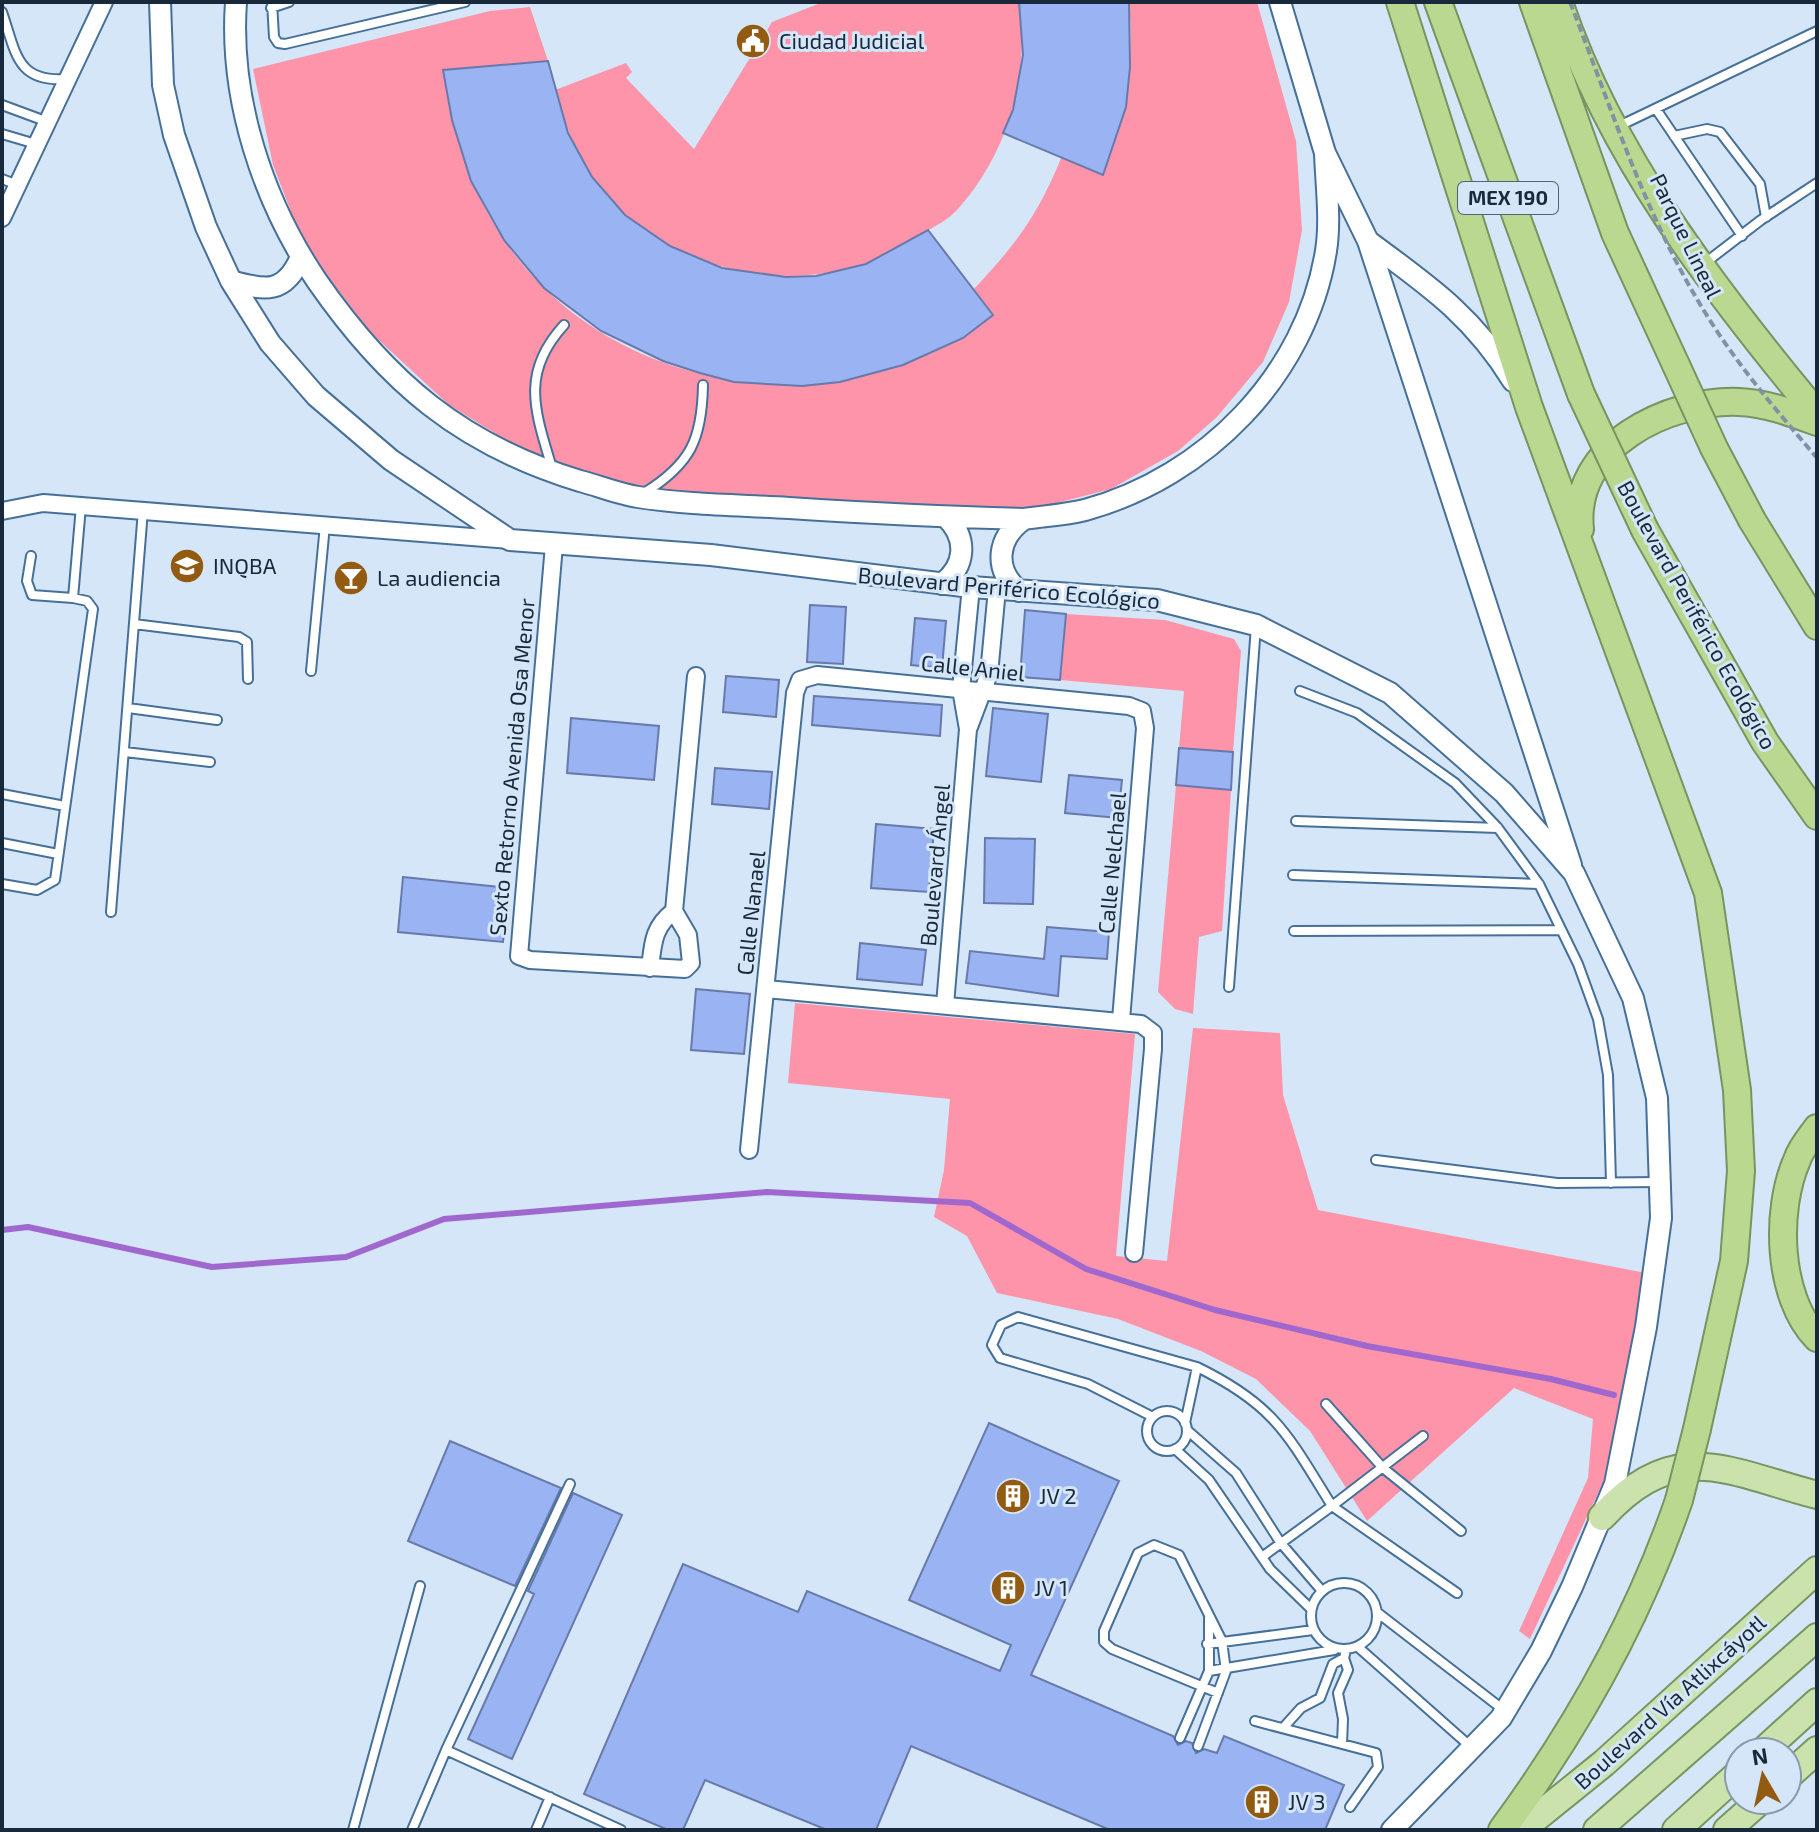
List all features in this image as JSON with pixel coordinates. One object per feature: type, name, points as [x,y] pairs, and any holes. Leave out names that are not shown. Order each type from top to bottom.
[{"type":"highway","points":[[1400,2],[1529,407],[1708,893],[1737,1090],[1741,1171],[1736,1246],[1726,1306],[1679,1500],[1649,1581],[1615,1653],[1562,1744],[1502,1830]]},
{"type":"highway","name":"Boulevard Periférico Ecológico","points":[[1438,2],[1581,394],[1645,530],[1765,742],[1817,816]]},
{"type":"highway","points":[[1533,2],[1615,233],[1752,520],[1817,626]]},
{"type":"highway","points":[[1559,2],[1572,42],[1657,200],[1701,266],[1817,414]]},
{"type":"highway","points":[[1583,548],[1580,506],[1593,470],[1616,444],[1654,419],[1701,405],[1741,402],[1775,408],[1817,422]]},
{"type":"highway","points":[[1817,1128],[1797,1158],[1786,1197],[1784,1245],[1791,1292],[1805,1327],[1817,1338]]},
{"type":"main road","points":[[1602,1517],[1640,1483],[1683,1466],[1720,1467],[1817,1495]]},
{"type":"main road","name":"Boulevard Vía Atlixcáyotl","points":[[1521,1830],[1584,1780],[1817,1570]]},
{"type":"main road","points":[[1597,1830],[1817,1637]]},
{"type":"main road","points":[[1780,1736],[1817,1702]]},
{"type":"main road","points":[[1676,1830],[1723,1787]]},
{"type":"main road","points":[[1727,1830],[1743,1816]]},
{"type":"street","points":[[2,218],[10,182],[37,144],[104,2]]},
{"type":"street","name":"Boulevard Periférico Ecológico","points":[[160,2],[163,85],[174,135],[206,227],[231,281],[270,343],[316,396],[391,460],[510,540],[711,555],[971,587],[1157,600],[1256,625],[1390,693],[1504,793],[1574,873],[1633,998],[1657,1098],[1661,1218],[1646,1327],[1615,1484],[1572,1587],[1506,1711],[1474,1750],[1392,1830]]},
{"type":"street","points":[[236,2],[234,25],[244,111],[254,152],[301,257],[368,350],[415,394],[459,427],[503,453],[553,473],[637,497],[946,517],[1024,519],[1085,510],[1144,487],[1190,460],[1265,392],[1295,346],[1316,297],[1327,247],[1325,153]]},
{"type":"street","points":[[1280,2],[1325,153],[1368,241],[1574,873]]},
{"type":"street","points":[[1368,241],[1456,307],[1479,330],[1529,407]]},
{"type":"street","points":[[231,281],[254,288],[282,284],[292,277],[301,257]]},
{"type":"street","points":[[2,511],[43,503],[143,508],[510,540]]},
{"type":"street","points":[[942,584],[956,571],[962,552],[958,532],[946,517]]},
{"type":"street","points":[[1019,591],[1005,575],[1001,555],[1007,534],[1024,519]]},
{"type":"street","name":"Sexto Retorno Avenida Osa Menor","points":[[554,545],[519,956],[530,960],[650,968],[685,969],[691,963],[688,935],[674,911],[696,676]]},
{"type":"street","name":"Boulevard Ángel","points":[[945,1005],[968,729],[961,689],[971,587]]},
{"type":"street","name":"Boulevard Ángel","points":[[968,729],[989,674],[997,589]]},
{"type":"street","name":"Calle Aniel","points":[[800,680],[817,675],[1129,706],[1142,711]]},
{"type":"street","name":"Calle Nanael","points":[[749,1150],[795,693],[800,680]]},
{"type":"street","name":"Calle Nelchael","points":[[1121,1020],[1145,728],[1142,711]]},
{"type":"street","name":"Sexto Retorno Avenida Osa Menor","points":[[650,968],[654,934],[659,922],[674,911]]},
{"type":"street","points":[[766,989],[1141,1024],[1153,1033],[1134,1253]]},
{"type":"lane","points":[[289,2],[271,5],[274,37],[278,43],[285,44],[465,2]]},
{"type":"lane","points":[[2,12],[19,61],[26,71],[46,80],[68,79]]},
{"type":"lane","points":[[1616,127],[1817,31]]},
{"type":"lane","points":[[2,105],[48,122]]},
{"type":"lane","points":[[1656,109],[1742,236]]},
{"type":"lane","points":[[1674,136],[1707,129],[1720,132],[1760,184],[1766,217]]},
{"type":"lane","points":[[2,134],[37,144]]},
{"type":"lane","points":[[1701,266],[1817,183]]},
{"type":"lane","points":[[553,473],[542,437],[535,379],[539,358],[564,325]]},
{"type":"lane","points":[[637,497],[668,478],[687,457],[698,437],[703,416],[703,385]]},
{"type":"lane","points":[[73,598],[81,505]]},
{"type":"lane","points":[[111,912],[143,508]]},
{"type":"lane","points":[[311,671],[325,524]]},
{"type":"lane","points":[[2,884],[37,890],[55,880],[93,609],[87,601],[32,595],[27,581],[31,556]]},
{"type":"lane","points":[[134,624],[239,637],[247,642],[248,679]]},
{"type":"lane","points":[[1229,987],[1256,625]]},
{"type":"lane","points":[[1300,691],[1357,713],[1455,783],[1498,828],[1539,884],[1578,964],[1598,1019],[1608,1075],[1611,1183]]},
{"type":"lane","points":[[128,708],[217,720]]},
{"type":"lane","points":[[125,752],[210,762]]},
{"type":"lane","points":[[2,794],[65,806]]},
{"type":"lane","points":[[1296,821],[1498,828]]},
{"type":"lane","points":[[2,843],[58,854]]},
{"type":"lane","points":[[1293,875],[1539,884]]},
{"type":"lane","points":[[1294,931],[1561,930]]},
{"type":"lane","points":[[1376,1160],[1557,1183],[1660,1182]]},
{"type":"lane","points":[[1153,1417],[1088,1384],[1000,1358],[992,1345],[1001,1325],[1018,1317],[1197,1367],[1256,1400],[1283,1427],[1332,1506],[1457,1593]]},
{"type":"lane","points":[[1175,1449],[1186,1438],[1197,1367]]},
{"type":"lane","points":[[1326,1404],[1383,1468],[1461,1531]]},
{"type":"lane","points":[[1311,1609],[1293,1594],[1262,1557],[1209,1480],[1175,1449],[1160,1449],[1149,1439],[1147,1432],[1153,1417],[1159,1413],[1174,1412],[1236,1473],[1280,1542],[1322,1591]]},
{"type":"lane","points":[[1262,1557],[1423,1436]]},
{"type":"lane","points":[[412,1830],[570,1484]]},
{"type":"lane","points":[[1198,1746],[1218,1693],[1226,1671],[1222,1641],[1179,1555],[1154,1545],[1132,1560],[1104,1631],[1104,1642],[1112,1649],[1218,1693]]},
{"type":"lane","points":[[1342,1744],[1343,1719],[1338,1693],[1348,1670],[1342,1652],[1327,1645],[1313,1630],[1311,1609],[1322,1591],[1341,1583],[1351,1583],[1369,1594],[1378,1613],[1506,1711]]},
{"type":"lane","points":[[353,1830],[420,1586]]},
{"type":"lane","points":[[1209,1671],[1226,1671],[1358,1647],[1373,1633],[1378,1613]]},
{"type":"lane","points":[[1180,1738],[1209,1671],[1209,1617]]},
{"type":"lane","points":[[1207,1644],[1313,1630]]},
{"type":"lane","points":[[1358,1647],[1474,1750]]},
{"type":"lane","points":[[1283,1728],[1301,1708],[1320,1698],[1333,1664],[1342,1652]]},
{"type":"lane","points":[[1320,1698],[1339,1705]]},
{"type":"lane","points":[[1255,1721],[1376,1753],[1379,1760],[1350,1807]]},
{"type":"lane","points":[[446,1750],[621,1830]]},
{"type":"lane","points":[[536,1830],[550,1797]]},
{"type":"path","name":"Parque Lineal","points":[[1570,2],[1662,234],[1752,382],[1817,458]]},
{"type":"shaded area","points":[[823,2],[1019,2],[1021,57],[1011,112],[990,164],[953,214],[895,250],[868,262],[810,275],[780,276],[751,273],[692,256],[648,232],[610,200],[579,154],[555,90],[626,63],[632,72],[626,78],[694,149],[772,22]]},
{"type":"shaded area","points":[[1129,2],[1257,2],[1296,141],[1302,230],[1289,302],[1263,362],[1217,417],[1178,451],[1111,489],[1026,511],[847,505],[669,492],[582,475],[519,448],[449,405],[369,331],[304,245],[273,165],[253,69],[490,11],[530,7],[548,61],[443,71],[464,159],[491,220],[504,240],[550,294],[605,335],[667,364],[733,380],[801,383],[869,374],[934,351],[993,315],[974,289],[1025,227],[1062,156],[1103,174],[1126,90],[1130,48]]},
{"type":"shaded area","points":[[1066,614],[1165,620],[1234,639],[1241,651],[1233,752],[1179,748],[1184,691],[1060,680]]},
{"type":"shaded area","points":[[1176,785],[1231,790],[1222,931],[1199,937],[1193,1014],[1175,1009],[1158,992]]},
{"type":"shaded area","points":[[795,1003],[1135,1034],[1116,1256],[1167,1261],[1193,1028],[1280,1033],[1283,1095],[1318,1210],[1646,1273],[1639,1324],[1606,1476],[1530,1639],[1519,1631],[1588,1478],[1593,1419],[1514,1388],[1367,1521],[1310,1431],[1256,1379],[1201,1351],[1118,1319],[997,1293],[967,1236],[934,1217],[944,1170],[950,1099],[788,1083]]},
{"type":"building","points":[[1019,2],[1129,2],[1130,67],[1126,107],[1103,175],[1003,133],[1013,110],[1023,55]]},
{"type":"building","points":[[548,61],[568,133],[592,177],[625,215],[670,246],[722,268],[786,277],[816,276],[866,264],[928,230],[993,315],[963,338],[903,365],[840,382],[802,386],[734,382],[700,373],[663,361],[601,331],[544,288],[504,240],[471,181],[452,120],[443,70]]},
{"type":"building","points":[[810,605],[846,607],[843,664],[807,662]]},
{"type":"building","points":[[1025,610],[1066,614],[1060,680],[1020,677]]},
{"type":"building","points":[[915,618],[946,621],[942,668],[911,665]]},
{"type":"building","points":[[726,676],[779,680],[776,717],[723,712]]},
{"type":"building","points":[[814,696],[942,705],[940,736],[812,725]]},
{"type":"building","points":[[993,708],[1048,714],[1041,782],[986,776]]},
{"type":"building","points":[[571,718],[659,726],[654,780],[567,773]]},
{"type":"building","points":[[1179,748],[1233,752],[1231,790],[1176,785]]},
{"type":"building","points":[[715,768],[772,772],[769,809],[712,804]]},
{"type":"building","points":[[1069,775],[1122,780],[1118,818],[1065,813]]},
{"type":"building","points":[[876,824],[934,829],[929,892],[871,888]]},
{"type":"building","points":[[985,838],[1035,839],[1033,904],[984,903]]},
{"type":"building","points":[[403,877],[509,888],[503,942],[398,932]]},
{"type":"building","points":[[1047,927],[1109,932],[1107,959],[1061,956],[1058,996],[966,983],[970,951],[1044,959]]},
{"type":"building","points":[[860,943],[926,950],[922,985],[857,979]]},
{"type":"building","points":[[696,989],[750,994],[744,1054],[691,1050]]},
{"type":"building","points":[[989,1423],[1119,1481],[1031,1675],[1173,1736],[1178,1745],[1186,1741],[1192,1743],[1196,1753],[1204,1749],[1217,1753],[1224,1736],[1344,1785],[1325,1830],[1110,1830],[911,1746],[876,1830],[827,1830],[705,1780],[683,1830],[668,1830],[584,1794],[683,1564],[798,1612],[807,1591],[1000,1671],[1011,1645],[909,1600]]},
{"type":"building","points":[[450,1441],[561,1488],[515,1586],[408,1541]]},
{"type":"building","points":[[573,1493],[622,1515],[512,1759],[468,1739],[534,1594],[528,1591]]},
{"type":"waterway","points":[[2,1230],[28,1227],[212,1267],[346,1257],[444,1219],[767,1192],[970,1203],[1086,1269],[1215,1310],[1367,1346],[1551,1379],[1614,1395]]},
{"type":"place","name":"Ciudad Judicial","points":[[753,41]]},
{"type":"place","name":"INQBA","points":[[187,566]]},
{"type":"place","name":"La audiencia","points":[[351,578]]},
{"type":"place","name":"JV 2","points":[[1013,1496]]},
{"type":"place","name":"JV 1","points":[[1008,1588]]},
{"type":"place","name":"JV 3","points":[[1262,1802]]}]
